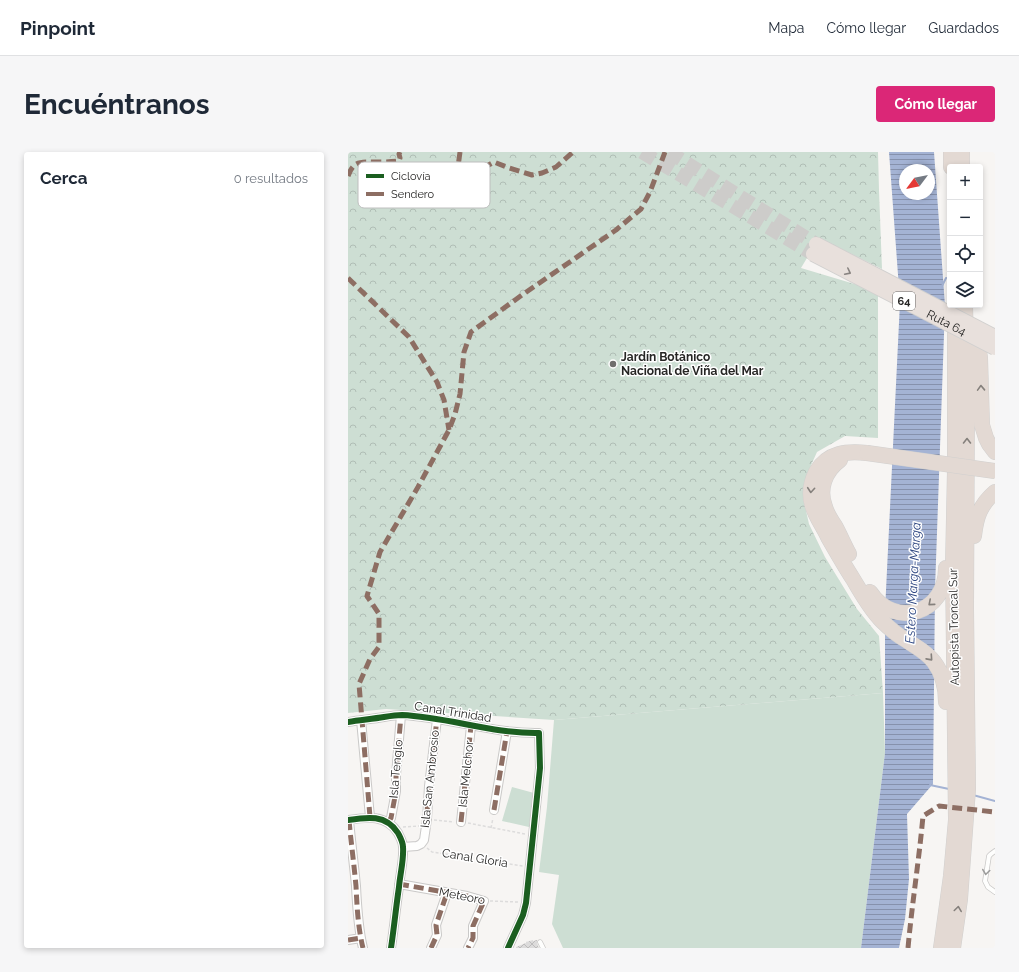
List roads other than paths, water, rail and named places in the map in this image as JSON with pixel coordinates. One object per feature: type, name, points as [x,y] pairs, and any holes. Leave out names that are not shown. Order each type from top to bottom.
[{"type":"highway","points":[[951,152],[951,164]]},
{"type":"highway","points":[[962,152],[962,164]]},
{"type":"highway","name":"Ruta 64","points":[[995,337],[815,249],[995,348]]},
{"type":"highway","name":"Autopista Troncal Sur","points":[[953,948],[960,899],[957,819],[953,566],[955,308]]},
{"type":"highway","name":"Autopista Troncal Sur","points":[[957,786],[966,608],[967,393],[965,308]]},
{"type":"highway","points":[[974,308],[980,358],[982,425],[986,438],[995,452]]},
{"type":"highway","points":[[862,453],[841,460],[831,468],[825,479],[822,492],[824,506],[867,586],[877,601],[887,609],[900,612],[912,612],[925,608],[935,600],[945,582],[950,428],[955,372]]},
{"type":"highway","points":[[957,819],[957,786],[946,690],[940,671],[926,653],[902,638],[890,628],[882,621],[870,606],[834,548],[817,516],[811,503],[810,496],[814,476],[821,465],[838,454],[844,452],[862,453],[995,471]]},
{"type":"highway","points":[[957,786],[971,772],[974,710],[974,535],[976,519],[985,502],[995,492]]},
{"type":"highway","name":"Autopista Troncal Sur","points":[[941,948],[957,819]]},
{"type":"street","name":"Canal Trinidad","points":[[348,722],[401,715],[437,719],[507,731],[539,733],[540,768],[531,867],[526,903],[523,915],[508,948]]},
{"type":"street","name":"Isla Tenglo","points":[[388,822],[391,818],[396,791],[401,715]]},
{"type":"street","name":"Isla San Ambrosio","points":[[403,847],[417,846],[424,840],[437,719]]},
{"type":"street","points":[[361,720],[370,817]]},
{"type":"street","name":"Isla Melchor","points":[[461,822],[471,726]]},
{"type":"street","points":[[494,810],[507,731]]},
{"type":"street","points":[[363,948],[348,820],[370,817],[388,822],[395,828],[400,836],[403,847],[391,948]]},
{"type":"street","name":"Meteoro","points":[[399,884],[468,896],[484,901],[473,926],[473,938],[468,948]]},
{"type":"street","points":[[431,948],[437,935],[436,925],[447,893]]},
{"type":"street","points":[[348,940],[361,938]]},
{"type":"lane","points":[[995,851],[989,856],[985,880],[988,887],[995,892]]},
{"type":"lane","points":[[540,942],[542,948]]},
{"type":"water","name":"Estero Marga-Marga","points":[[889,152],[934,152],[935,164],[899,164],[899,200],[935,200],[935,166],[945,306],[935,589],[933,784],[907,814],[909,879],[905,919],[899,948],[861,948],[885,753],[885,611],[900,302]]},
{"type":"waterway","points":[[942,286],[946,278]]},
{"type":"waterway","points":[[930,785],[949,789]]},
{"type":"waterway","points":[[973,795],[995,801]]},
{"type":"tunnel","points":[[642,152],[813,254]]},
{"type":"tunnel","points":[[669,152],[816,244]]},
{"type":"place","name":"Jardín Botánico Nacional de Viña del Mar","points":[[613,364]]}]
